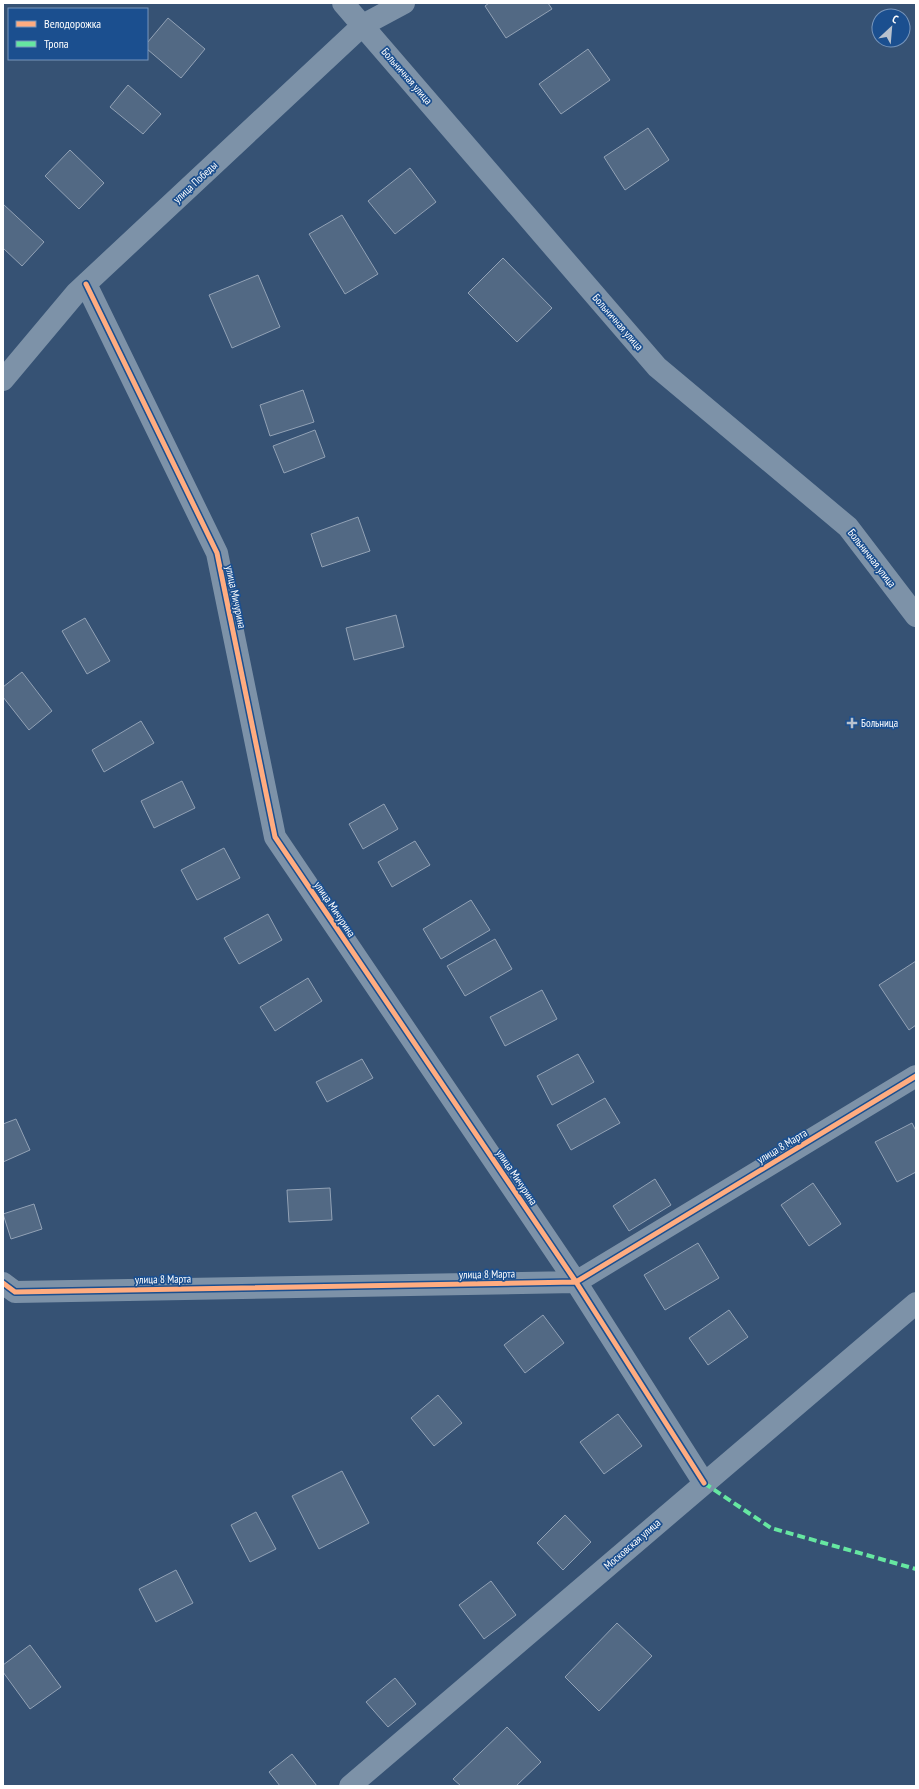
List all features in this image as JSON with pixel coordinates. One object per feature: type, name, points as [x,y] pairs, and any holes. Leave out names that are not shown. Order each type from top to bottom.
[{"type":"street","name":"Больничная улица","points":[[343,3],[657,367],[848,527],[916,616]]},
{"type":"street","name":"улица Победы","points":[[3,380],[76,293],[363,25],[404,3]]},
{"type":"street","name":"улица Мичурина","points":[[86,284],[216,553],[275,837],[576,1282],[704,1483]]},
{"type":"street","name":"улица 8 Марта","points":[[3,1284],[15,1292],[576,1282],[916,1076]]},
{"type":"street","name":"Московская улица","points":[[350,1786],[916,1303]]},
{"type":"building","points":[[489,3],[548,3],[552,9],[506,38],[485,6]]},
{"type":"building","points":[[168,18],[205,49],[181,78],[148,50],[148,42]]},
{"type":"building","points":[[588,49],[610,80],[561,114],[539,84]]},
{"type":"building","points":[[128,85],[161,114],[143,134],[110,107]]},
{"type":"building","points":[[648,128],[669,160],[625,190],[604,157]]},
{"type":"building","points":[[70,150],[104,183],[79,209],[45,176]]},
{"type":"building","points":[[410,168],[436,202],[395,234],[368,201]]},
{"type":"building","points":[[3,204],[44,242],[22,266],[3,248]]},
{"type":"building","points":[[342,215],[378,274],[345,294],[309,234]]},
{"type":"building","points":[[503,258],[552,308],[517,342],[468,293]]},
{"type":"building","points":[[258,275],[280,327],[232,348],[209,295]]},
{"type":"building","points":[[303,390],[314,422],[270,436],[260,405]]},
{"type":"building","points":[[315,430],[325,457],[284,473],[273,446]]},
{"type":"building","points":[[358,517],[370,551],[322,567],[311,534]]},
{"type":"building","points":[[396,615],[404,647],[354,660],[346,628]]},
{"type":"building","points":[[85,618],[110,661],[87,674],[62,631]]},
{"type":"building","points":[[22,672],[52,711],[29,730],[3,697],[3,687]]},
{"type":"building","points":[[141,721],[154,743],[104,772],[92,750]]},
{"type":"building","points":[[182,781],[195,808],[154,828],[141,801]]},
{"type":"building","points":[[384,804],[398,829],[363,849],[349,824]]},
{"type":"building","points":[[415,841],[430,865],[392,887],[378,862]]},
{"type":"building","points":[[224,848],[240,878],[197,900],[181,870]]},
{"type":"building","points":[[471,900],[490,930],[441,959],[423,929]]},
{"type":"building","points":[[268,914],[282,940],[239,964],[224,938]]},
{"type":"building","points":[[495,939],[512,969],[465,996],[447,966]]},
{"type":"building","points":[[916,961],[916,1025],[909,1030],[879,985]]},
{"type":"building","points":[[308,978],[322,1001],[275,1031],[260,1007]]},
{"type":"building","points":[[542,990],[557,1019],[505,1046],[490,1017]]},
{"type":"building","points":[[578,1054],[594,1082],[552,1105],[537,1076]]},
{"type":"building","points":[[362,1059],[373,1078],[327,1102],[316,1082]]},
{"type":"building","points":[[605,1098],[620,1123],[571,1150],[557,1125]]},
{"type":"building","points":[[16,1119],[30,1150],[3,1162],[3,1124]]},
{"type":"building","points":[[912,1123],[916,1131],[916,1172],[897,1182],[875,1142]]},
{"type":"building","points":[[655,1179],[671,1205],[629,1231],[613,1206]]},
{"type":"building","points":[[813,1183],[841,1224],[809,1246],[781,1205]]},
{"type":"building","points":[[330,1188],[332,1220],[289,1222],[287,1190]]},
{"type":"building","points":[[34,1204],[42,1229],[11,1239],[3,1214]]},
{"type":"building","points":[[698,1243],[719,1278],[665,1310],[644,1275]]},
{"type":"building","points":[[729,1310],[748,1337],[708,1365],[689,1338]]},
{"type":"building","points":[[543,1315],[564,1343],[525,1373],[504,1345]]},
{"type":"building","points":[[438,1395],[462,1423],[434,1446],[411,1418]]},
{"type":"building","points":[[618,1414],[642,1446],[604,1474],[580,1442]]},
{"type":"building","points":[[342,1471],[369,1523],[319,1549],[292,1496]]},
{"type":"building","points":[[256,1512],[276,1549],[250,1562],[231,1525]]},
{"type":"building","points":[[565,1515],[591,1542],[563,1570],[537,1543]]},
{"type":"building","points":[[176,1570],[193,1603],[156,1622],[139,1589]]},
{"type":"building","points":[[491,1581],[516,1615],[484,1639],[459,1605]]},
{"type":"building","points":[[617,1623],[652,1656],[599,1711],[565,1677]]},
{"type":"building","points":[[30,1645],[61,1687],[30,1709],[3,1672],[3,1665]]},
{"type":"building","points":[[395,1678],[416,1704],[388,1727],[366,1702]]},
{"type":"building","points":[[507,1727],[541,1762],[516,1786],[461,1786],[453,1779]]},
{"type":"building","points":[[292,1754],[317,1786],[280,1786],[269,1772]]},
{"type":"marked path","points":[[704,1483],[771,1528],[916,1569]]},
{"type":"cycle path","points":[[86,284],[217,553],[275,837],[576,1282],[704,1483]]},
{"type":"cycle path","points":[[3,1283],[15,1292],[576,1282],[916,1076]]},
{"type":"place","name":"Больница","points":[[852,723]]}]
